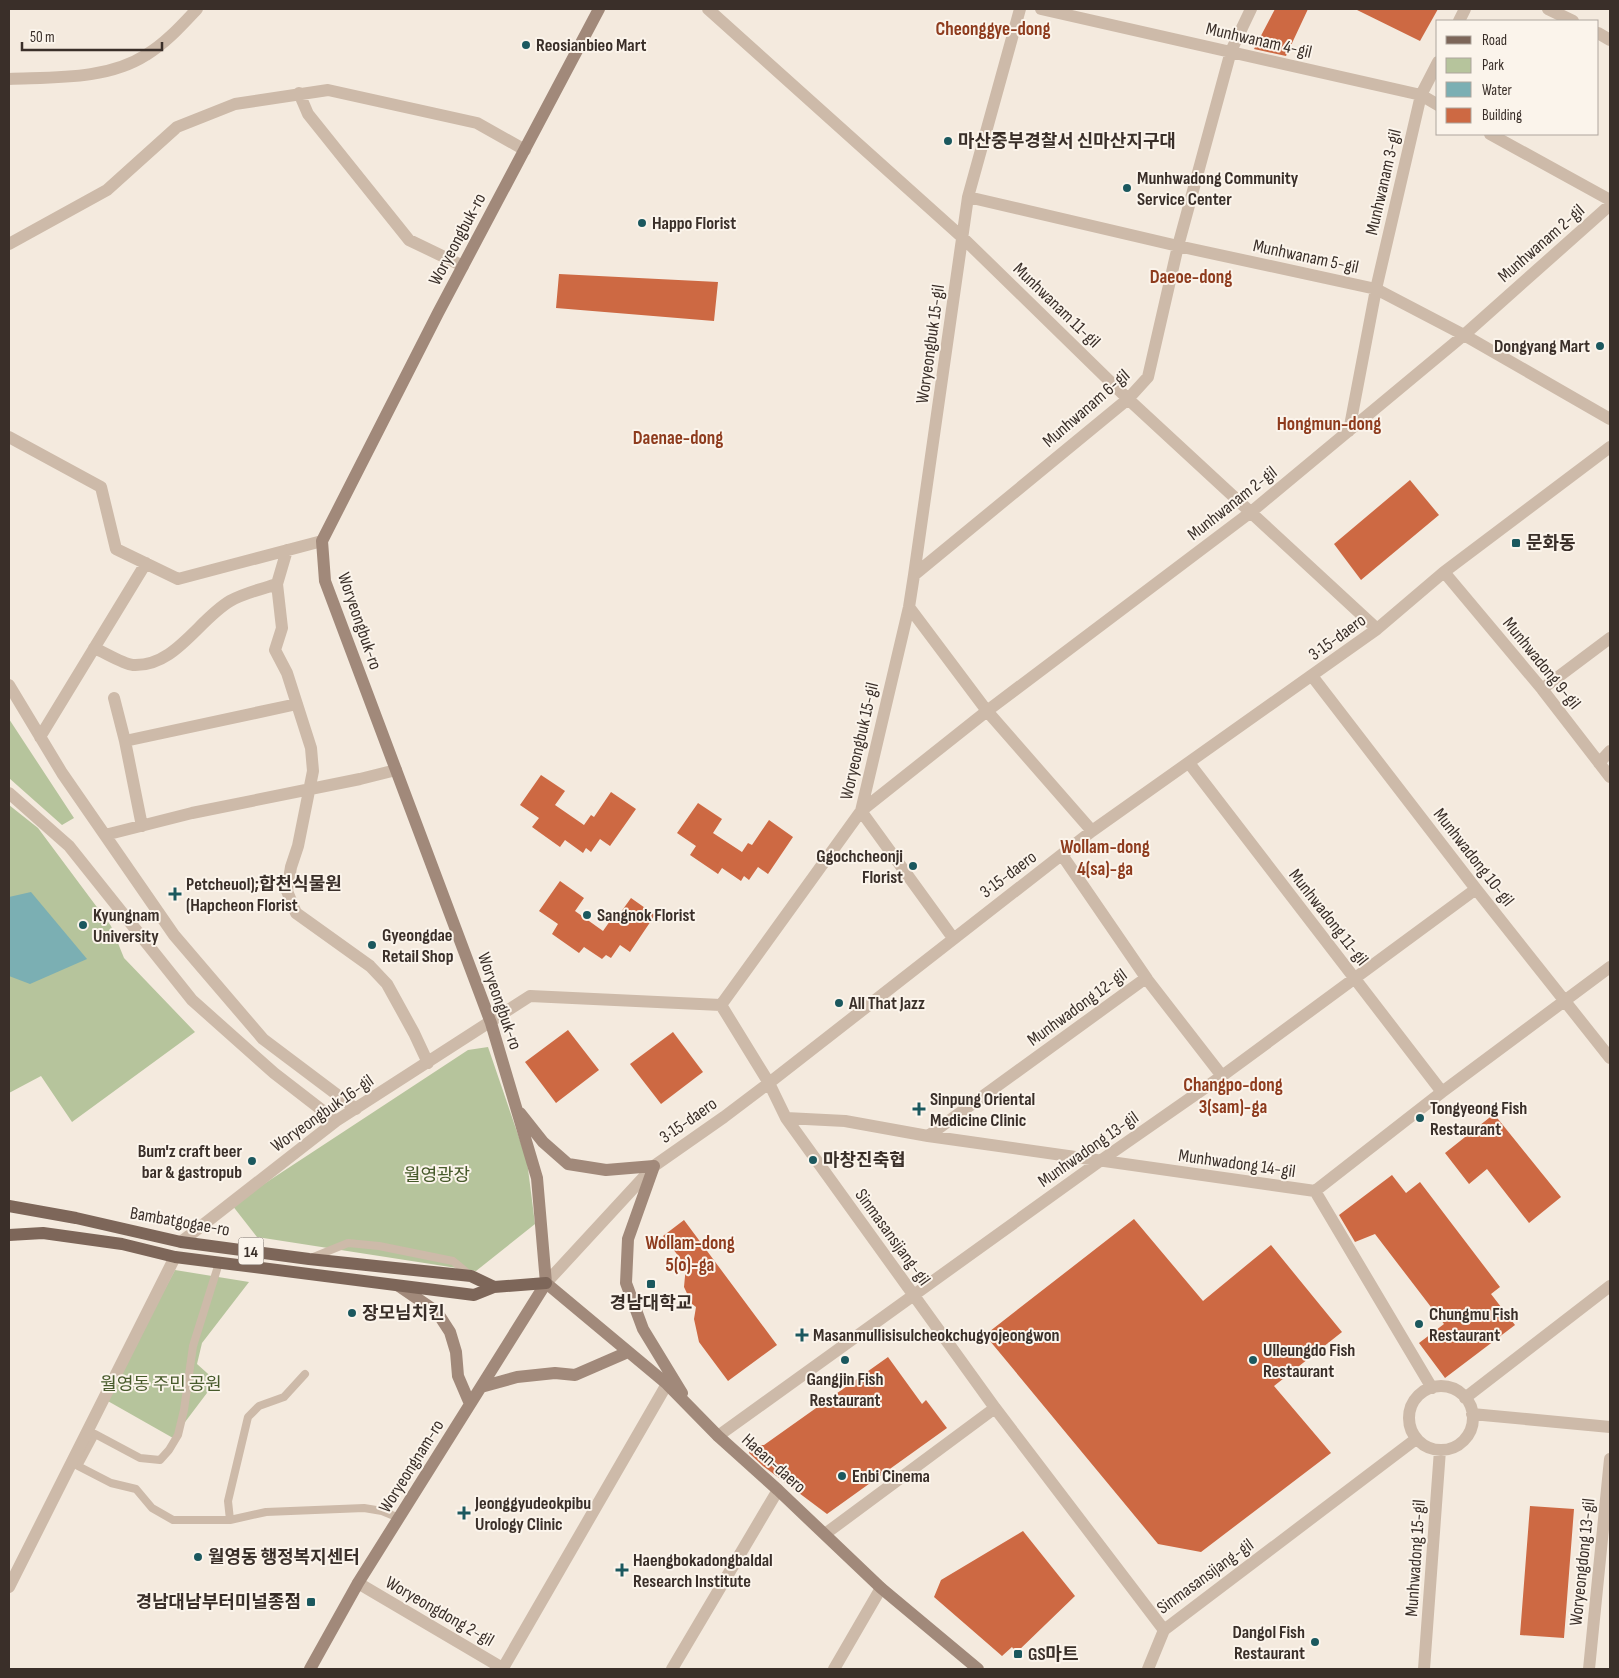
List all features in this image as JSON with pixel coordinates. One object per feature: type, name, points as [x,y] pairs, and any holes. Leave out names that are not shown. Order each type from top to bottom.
[{"type":"main road","name":"Woryeongbuk-ro","points":[[546,1283],[537,1178],[491,1023],[325,581],[322,541],[463,266],[599,9]]},
{"type":"main road","points":[[516,1109],[544,1142],[568,1164],[606,1170],[654,1166],[628,1240],[626,1283],[643,1329],[693,1410]]},
{"type":"main road","name":"Bambatgogae-ro","points":[[9,1206],[76,1218],[181,1242],[310,1259],[471,1276],[494,1287]]},
{"type":"main road","name":"Bambatgogae-ro","points":[[9,1235],[43,1233],[122,1244],[175,1257],[474,1295],[494,1287],[546,1283]]},
{"type":"main road","name":"Haean-daero","points":[[546,1283],[666,1384],[718,1436],[881,1588],[978,1669]]},
{"type":"main road","name":"Woryeongnam-ro","points":[[310,1669],[358,1583],[546,1283]]},
{"type":"main road","points":[[399,1286],[437,1312],[450,1332],[456,1352],[458,1376],[470,1404]]},
{"type":"main road","points":[[481,1387],[517,1377],[555,1374],[575,1375],[628,1352]]},
{"type":"street","points":[[9,80],[75,76],[118,69],[146,55],[168,39],[197,9]]},
{"type":"street","name":"Munhwanam 11-gil","points":[[708,9],[963,238],[1128,399],[1377,629]]},
{"type":"street","name":"Woryeongbuk 15-gil","points":[[721,1005],[861,811],[909,607],[968,197],[1020,9]]},
{"type":"street","name":"Munhwanam 4-gil","points":[[1041,9],[1421,95],[1436,104]]},
{"type":"street","name":"Munhwanam 6-gil","points":[[914,575],[1128,399],[1148,377],[1178,246],[1231,51],[1251,9]]},
{"type":"street","points":[[1548,9],[1571,20]]},
{"type":"street","points":[[1599,34],[1610,40]]},
{"type":"street","name":"Munhwanam 3-gil","points":[[1349,431],[1376,289],[1421,95],[1436,66]]},
{"type":"street","points":[[9,244],[107,190],[177,127],[235,104],[328,90],[477,123],[525,150]]},
{"type":"street","points":[[299,93],[308,114],[409,240],[463,266]]},
{"type":"street","points":[[1492,135],[1610,200]]},
{"type":"street","name":"Munhwanam 5-gil","points":[[968,197],[1178,246],[1376,289],[1464,335],[1610,419]]},
{"type":"street","name":"Munhwanam 2-gil","points":[[861,811],[987,711],[1251,512],[1464,335],[1610,205]]},
{"type":"street","points":[[9,436],[101,487],[116,549],[178,579],[322,541]]},
{"type":"street","name":"3·15-daero","points":[[546,1283],[654,1166],[769,1083],[1092,831],[1377,629],[1444,572],[1610,447]]},
{"type":"street","points":[[287,550],[278,584],[282,628],[276,650],[287,673],[311,748],[313,771],[287,890],[296,913],[370,966],[387,984],[428,1063]]},
{"type":"street","points":[[40,737],[146,563]]},
{"type":"street","name":"Munhwadong 9-gil","points":[[1444,572],[1542,689],[1610,777]]},
{"type":"street","points":[[94,648],[132,665],[152,662],[172,653],[207,617],[231,600],[278,584]]},
{"type":"street","points":[[909,607],[987,711],[1092,831]]},
{"type":"street","points":[[1542,689],[1610,638]]},
{"type":"street","name":"Munhwadong 10-gil","points":[[1312,676],[1476,889],[1610,1058]]},
{"type":"street","points":[[9,685],[62,773],[174,935],[263,1039],[356,1109]]},
{"type":"street","points":[[114,698],[125,741],[142,826]]},
{"type":"street","points":[[125,741],[297,704]]},
{"type":"street","points":[[1599,763],[1610,751]]},
{"type":"street","name":"Munhwadong 11-gil","points":[[1189,763],[1442,1092]]},
{"type":"street","points":[[105,835],[192,813],[271,798],[310,788],[360,780],[396,770]]},
{"type":"street","points":[[9,793],[69,846],[192,1000],[274,1073],[336,1121]]},
{"type":"street","points":[[861,811],[953,938]]},
{"type":"street","points":[[1062,855],[1147,979]]},
{"type":"street","name":"Munhwadong 13-gil","points":[[718,1436],[1100,1161],[1222,1076],[1476,889]]},
{"type":"street","name":"Munhwadong 14-gil","points":[[786,1118],[845,1121],[928,1136],[1315,1191],[1442,1092],[1610,967]]},
{"type":"street","name":"Munhwadong 12-gil","points":[[928,1136],[1146,978],[1222,1076]]},
{"type":"street","points":[[491,1023],[530,996],[721,1005]]},
{"type":"street","name":"Sinmasansijang-gil","points":[[721,1005],[769,1083],[786,1118],[995,1408],[1164,1630],[1416,1438]]},
{"type":"street","name":"Woryeongbuk 16-gil","points":[[181,1242],[336,1121],[491,1023]]},
{"type":"street","points":[[1315,1191],[1432,1388]]},
{"type":"street","name":"Bambatgogae-ro","points":[[9,1587],[175,1257]]},
{"type":"street","points":[[1465,1398],[1610,1286]]},
{"type":"street","points":[[503,1669],[666,1384]]},
{"type":"street","points":[[1441,1386],[1459,1392],[1465,1398],[1470,1406],[1472,1423],[1470,1432],[1464,1440],[1449,1449],[1440,1450],[1431,1449],[1423,1445],[1416,1438],[1409,1422],[1412,1404],[1417,1397],[1432,1388],[1441,1386]]},
{"type":"street","points":[[825,1534],[995,1408]]},
{"type":"street","points":[[1472,1414],[1610,1427]]},
{"type":"street","name":"Munhwadong 15-gil","points":[[1424,1669],[1440,1450]]},
{"type":"street","name":"Woryeongdong 13-gil","points":[[1589,1669],[1610,1458]]},
{"type":"street","points":[[672,1669],[778,1490]]},
{"type":"street","name":"Woryeongdong 2-gil","points":[[358,1583],[503,1669]]},
{"type":"street","points":[[834,1669],[881,1588]]},
{"type":"street","points":[[1148,1669],[1164,1630]]},
{"type":"lane","points":[[310,1259],[348,1243],[379,1246],[453,1261],[471,1276]]},
{"type":"lane","points":[[219,1263],[193,1346],[184,1410],[178,1435],[169,1450],[160,1460],[140,1458],[95,1434],[78,1466],[111,1483],[136,1490],[152,1508],[173,1520],[230,1520],[266,1512],[364,1508],[382,1511],[399,1518]]},
{"type":"lane","points":[[230,1520],[228,1501],[248,1417],[259,1406],[284,1397],[305,1374]]},
{"type":"green space","points":[[9,719],[74,818],[62,825],[9,778]]},
{"type":"green space","name":"Kyungnam University","points":[[9,805],[38,828],[111,926],[124,958],[195,1032],[72,1122],[41,1076],[9,1093]]},
{"type":"green space","name":"월영광장","points":[[488,1047],[527,1161],[535,1224],[476,1271],[257,1237],[232,1205],[468,1050]]},
{"type":"green space","name":"월영동 주민 공원","points":[[175,1270],[249,1282],[202,1343],[197,1364],[216,1381],[173,1438],[106,1400]]},
{"type":"water","points":[[31,892],[87,959],[30,984],[9,976],[9,897]]},
{"type":"building","points":[[1275,9],[1308,9],[1286,56],[1254,49]]},
{"type":"building","points":[[1355,9],[1438,9],[1420,41]]},
{"type":"building","points":[[559,274],[718,282],[714,321],[556,308]]},
{"type":"building","points":[[1410,480],[1439,515],[1361,580],[1334,544]]},
{"type":"building","points":[[541,775],[565,791],[555,805],[584,825],[591,815],[594,817],[611,792],[636,809],[610,846],[600,839],[591,852],[586,848],[583,853],[565,840],[560,847],[532,827],[539,818],[520,805]]},
{"type":"building","points":[[698,803],[722,819],[713,833],[742,852],[748,843],[752,845],[769,820],[793,837],[768,874],[758,867],[749,880],[744,876],[741,881],[722,868],[718,874],[690,855],[696,846],[677,833]]},
{"type":"building","points":[[560,881],[584,898],[575,911],[603,931],[610,921],[613,923],[631,898],[655,915],[630,952],[620,945],[611,958],[606,955],[602,959],[584,947],[579,953],[552,934],[558,924],[539,911]]},
{"type":"building","points":[[568,1030],[599,1070],[556,1103],[525,1062]]},
{"type":"building","points":[[673,1032],[703,1072],[661,1104],[630,1064]]},
{"type":"building","points":[[1494,1114],[1561,1197],[1529,1223],[1487,1169],[1469,1184],[1445,1153]]},
{"type":"building","points":[[1392,1175],[1406,1193],[1420,1182],[1500,1287],[1491,1294],[1515,1325],[1445,1378],[1419,1343],[1444,1324],[1375,1234],[1355,1242],[1339,1215]]},
{"type":"building","points":[[1134,1219],[1203,1301],[1271,1245],[1342,1332],[1274,1386],[1331,1453],[1201,1552],[1158,1544],[985,1335]]},
{"type":"building","points":[[684,1220],[777,1345],[728,1381],[699,1342],[694,1319],[696,1307],[692,1304],[684,1287],[686,1266],[663,1236]]},
{"type":"building","points":[[888,1357],[922,1404],[926,1400],[947,1428],[827,1514],[763,1466],[749,1453],[752,1447],[764,1445]]},
{"type":"building","points":[[1530,1506],[1574,1509],[1564,1638],[1520,1635]]},
{"type":"building","points":[[1023,1531],[1075,1596],[1016,1653],[1012,1647],[1002,1656],[934,1597],[941,1580]]},
{"type":"place","name":"Reosianbieo Mart","points":[[526,45]]},
{"type":"place","name":"마산중부경찰서 신마산지구대","points":[[948,141]]},
{"type":"place","name":"Munhwadong Community Service Center","points":[[1127,188]]},
{"type":"place","name":"Happo Florist","points":[[642,223]]},
{"type":"place","name":"Dongyang Mart","points":[[1600,346]]},
{"type":"place","name":"문화동","points":[[1516,543]]},
{"type":"place","name":"Ggochcheonji Florist","points":[[913,866]]},
{"type":"place","name":"Petcheuol);합천식물원 (Hapcheon Florist","points":[[175,894]]},
{"type":"place","name":"Sangnok Florist","points":[[587,915]]},
{"type":"place","name":"Kyungnam University","points":[[83,925]]},
{"type":"place","name":"Gyeongdae Retail Shop","points":[[372,945]]},
{"type":"place","name":"All That Jazz","points":[[839,1003]]},
{"type":"place","name":"Sinpung Oriental Medicine Clinic","points":[[919,1109]]},
{"type":"place","name":"Tongyeong Fish Restaurant","points":[[1420,1118]]},
{"type":"place","name":"마창진축협","points":[[813,1160]]},
{"type":"place","name":"Bum'z craft beer bar & gastropub","points":[[252,1161]]},
{"type":"place","name":"경남대학교","points":[[651,1284]]},
{"type":"place","name":"장모님치킨","points":[[352,1313]]},
{"type":"place","name":"Chungmu Fish Restaurant","points":[[1419,1324]]},
{"type":"place","name":"Masanmullisisulcheokchugyojeongwon","points":[[802,1335]]},
{"type":"place","name":"Gangjin Fish Restaurant","points":[[845,1360]]},
{"type":"place","name":"Ulleungdo Fish Restaurant","points":[[1253,1360]]},
{"type":"place","name":"Enbi Cinema","points":[[842,1476]]},
{"type":"place","name":"Jeonggyudeokpibu Urology Clinic","points":[[464,1513]]},
{"type":"place","name":"월영동 행정복지센터","points":[[198,1557]]},
{"type":"place","name":"Haengbokadongbaldal Research Institute","points":[[622,1570]]},
{"type":"place","name":"경남대남부터미널종점","points":[[311,1602]]},
{"type":"place","name":"Dangol Fish Restaurant","points":[[1315,1642]]},
{"type":"place","name":"GS마트","points":[[1018,1654]]},
{"type":"district","name":"Cheonggye-dong","points":[[993,28]]},
{"type":"district","name":"Daeoe-dong","points":[[1191,276]]},
{"type":"district","name":"Hongmun-dong","points":[[1329,423]]},
{"type":"district","name":"Daenae-dong","points":[[678,437]]},
{"type":"district","name":"Wollam-dong 4(sa)-ga","points":[[1105,857]]},
{"type":"district","name":"Changpo-dong 3(sam)-ga","points":[[1233,1095]]},
{"type":"district","name":"Wollam-dong 5(o)-ga","points":[[690,1253]]}]
